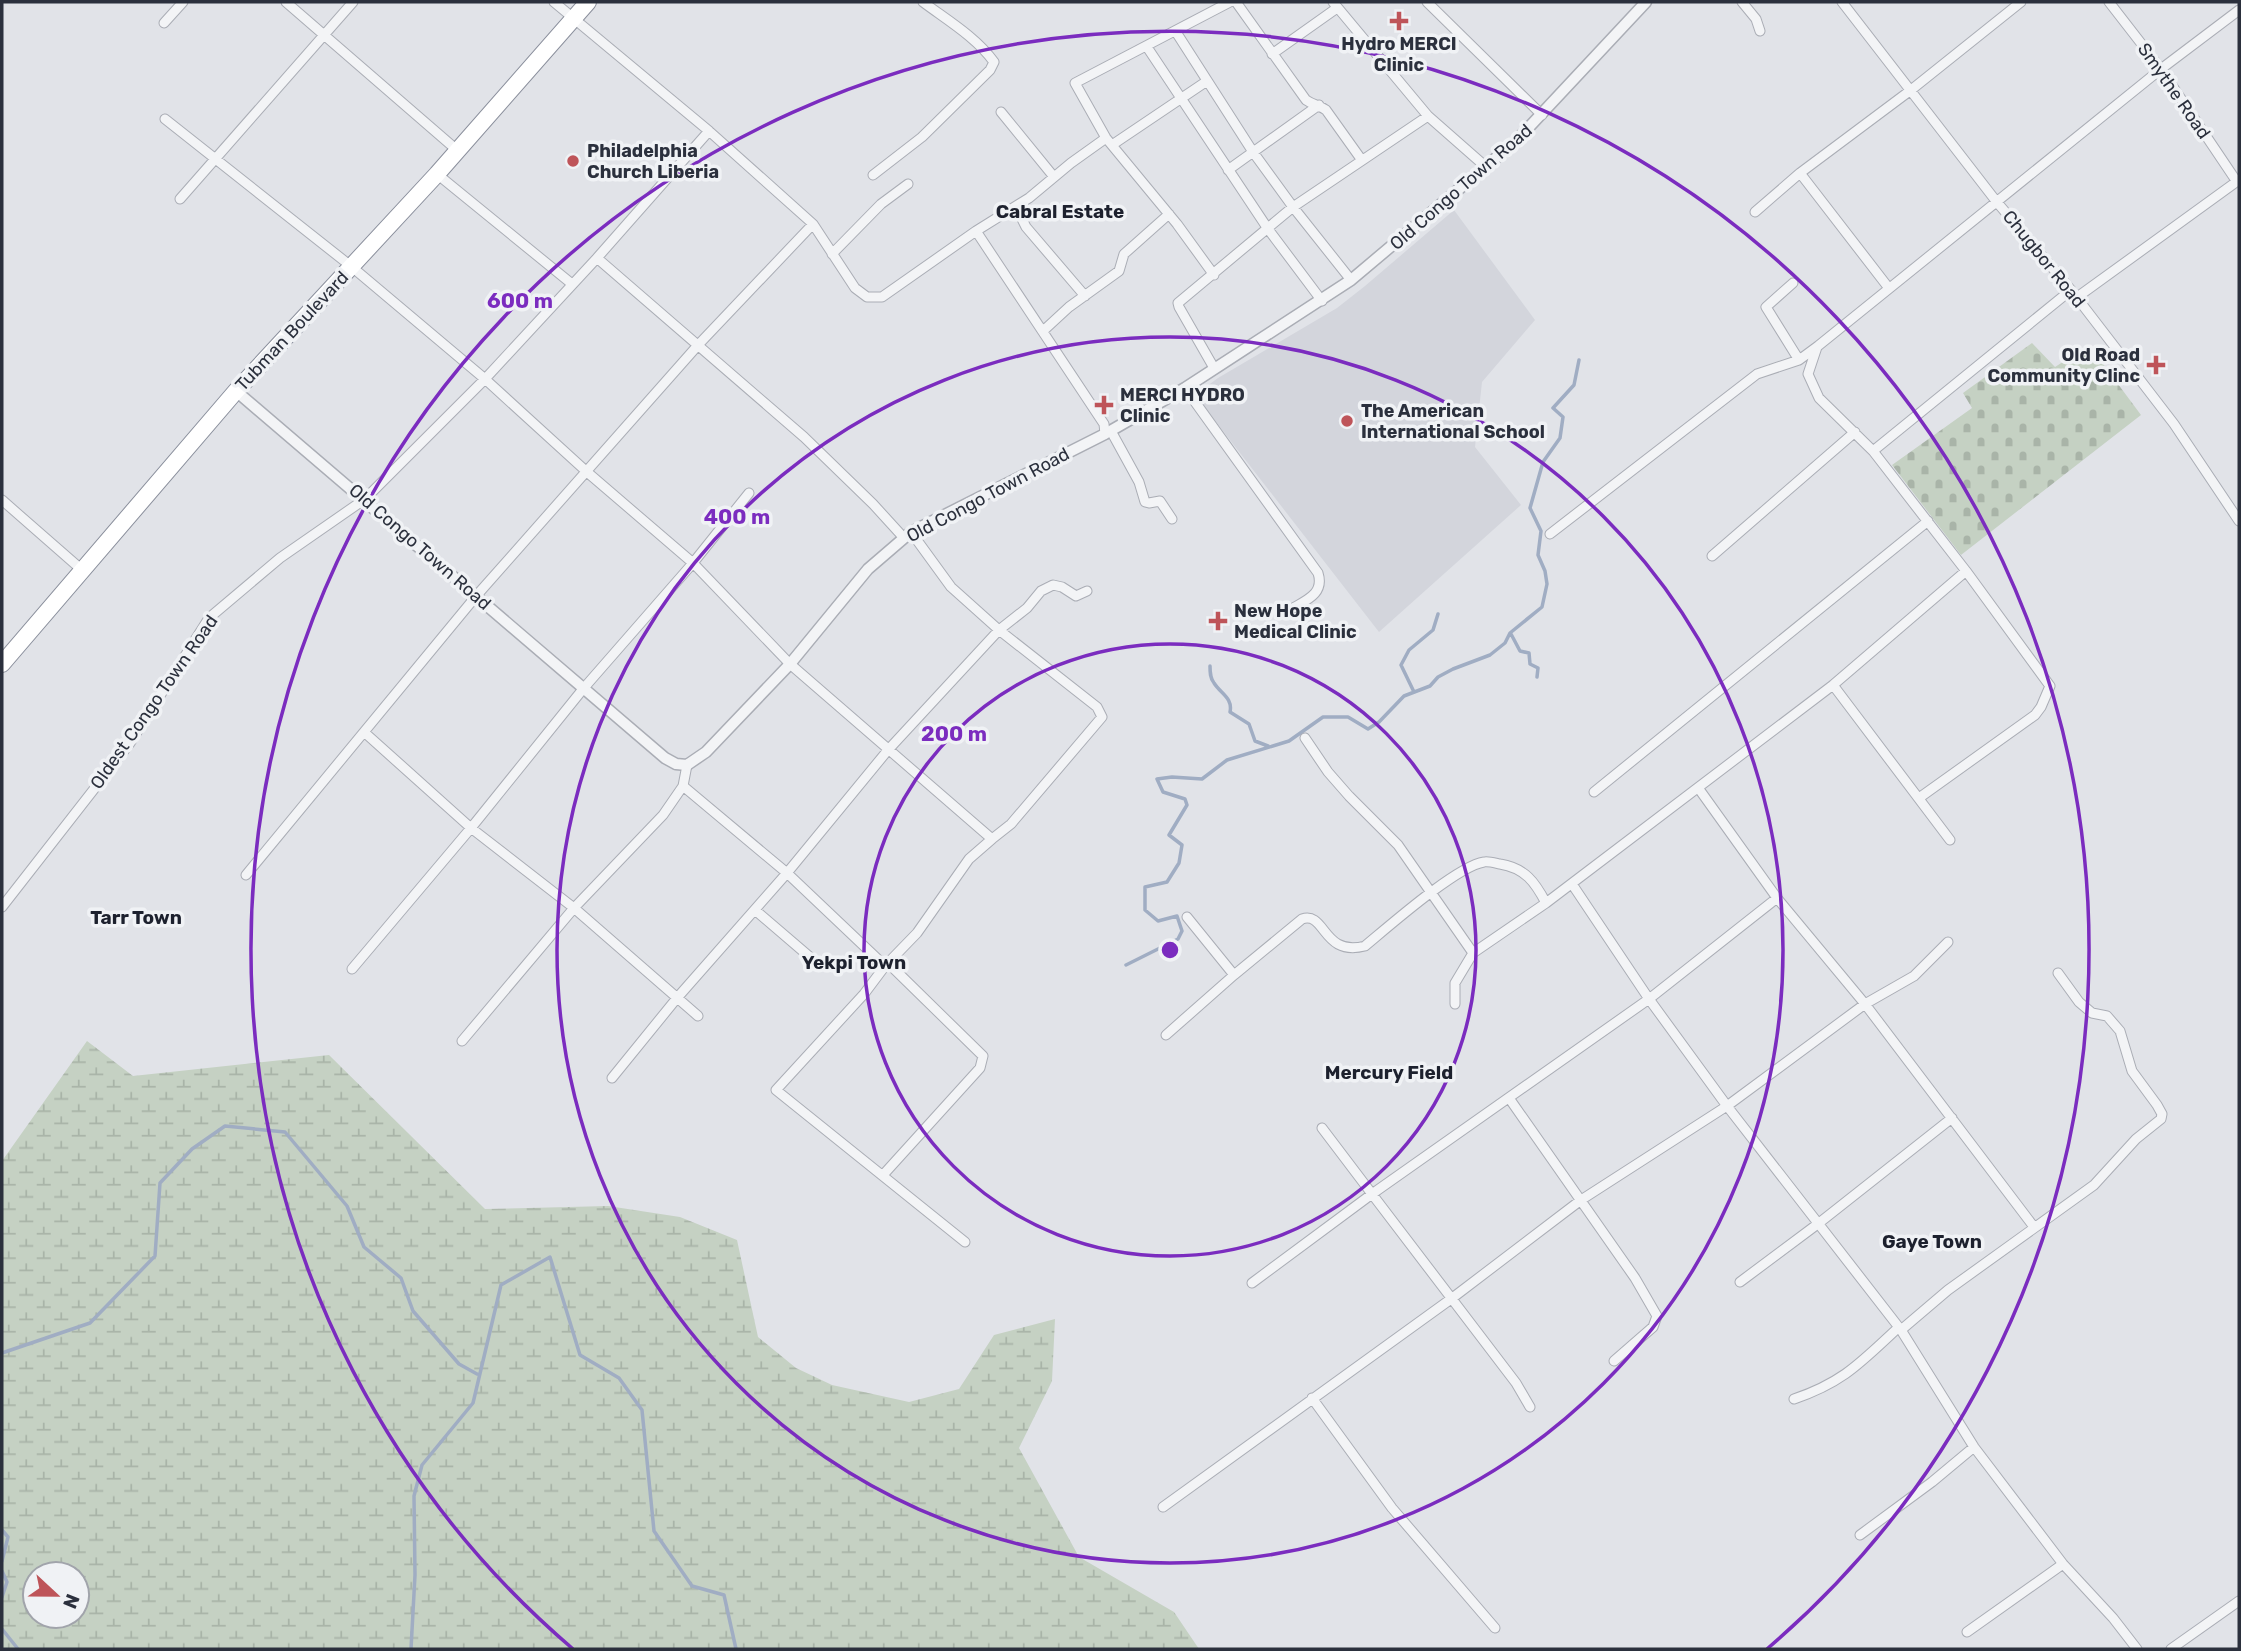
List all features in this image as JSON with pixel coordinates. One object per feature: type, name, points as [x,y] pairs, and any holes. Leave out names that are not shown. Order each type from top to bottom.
[{"type":"highway","name":"Tubman Boulevard","points":[[2,664],[236,391],[458,151],[588,2]]},
{"type":"street","points":[[164,23],[183,2]]},
{"type":"street","points":[[286,2],[458,151]]},
{"type":"street","points":[[180,199],[353,2]]},
{"type":"street","points":[[554,2],[709,131],[813,224],[855,288],[867,297],[882,297],[976,231],[1016,207],[1054,177],[1207,81]]},
{"type":"street","points":[[873,175],[932,128],[990,70],[993,62],[968,36],[923,2]]},
{"type":"street","points":[[1214,275],[1169,214],[1109,142],[1075,83],[1230,2]]},
{"type":"street","points":[[1236,2],[1306,100],[1320,105],[1362,159]]},
{"type":"street","points":[[1427,2],[1542,115]]},
{"type":"street","name":"Old Congo Town Road","points":[[236,391],[665,758],[676,764],[687,765],[706,752],[790,664],[868,569],[907,535],[1108,432],[1185,388],[1322,301],[1351,280],[1516,141],[1646,2]]},
{"type":"street","points":[[1742,2],[1756,19],[1760,31]]},
{"type":"street","name":"Chugbor Road","points":[[1842,2],[2174,424],[2239,521]]},
{"type":"street","points":[[1755,212],[1800,173],[1911,90],[2021,2]]},
{"type":"street","name":"Smythe Road","points":[[2109,2],[2161,69],[2238,181]]},
{"type":"street","points":[[1272,54],[1335,5],[1428,116],[1486,167]]},
{"type":"street","points":[[1550,534],[1758,374],[1799,359],[1818,345],[2161,69],[2239,10]]},
{"type":"street","points":[[1176,32],[1253,152],[1293,208],[1351,280]]},
{"type":"street","points":[[1147,47],[1268,229],[1322,301]]},
{"type":"street","points":[[1228,170],[1320,105]]},
{"type":"street","points":[[1001,112],[1054,177]]},
{"type":"street","points":[[1214,368],[1178,303],[1293,208],[1428,116]]},
{"type":"street","points":[[165,119],[352,267],[485,379],[693,564],[790,664],[992,839]]},
{"type":"street","name":"Oldest Congo Town Road","points":[[2,906],[130,743],[209,618],[280,558],[365,499],[485,379],[709,131]]},
{"type":"street","points":[[1800,173],[1888,287]]},
{"type":"street","points":[[437,174],[572,284]]},
{"type":"street","points":[[1873,451],[2073,294],[2238,181]]},
{"type":"street","points":[[832,254],[881,204],[908,184]]},
{"type":"street","points":[[1016,207],[1026,227],[1085,296]]},
{"type":"street","points":[[1043,331],[1119,271],[1125,254],[1169,214]]},
{"type":"street","points":[[246,875],[477,595],[699,344],[813,224]]},
{"type":"street","points":[[976,231],[1104,424],[1139,482],[1145,502],[1160,501],[1172,520]]},
{"type":"street","points":[[597,258],[804,437],[907,535],[951,587],[999,630],[1097,707],[1102,717],[1011,824],[969,859],[917,933],[776,1090],[965,1242]]},
{"type":"street","points":[[1793,283],[1766,307],[1799,359]]},
{"type":"street","points":[[1818,345],[1808,374],[1819,398],[1873,451],[1966,570],[2050,686],[2035,715],[1919,798]]},
{"type":"street","points":[[1185,388],[1318,573],[1321,583],[1318,591],[1288,611]]},
{"type":"street","points":[[1712,556],[1855,432]]},
{"type":"street","points":[[352,969],[583,689],[693,564],[750,493]]},
{"type":"street","points":[[2,500],[82,570]]},
{"type":"street","points":[[1594,792],[1928,521]]},
{"type":"street","points":[[1455,1004],[1455,983],[1472,953],[1546,903],[1699,789],[1833,685],[1966,570]]},
{"type":"street","points":[[612,1078],[888,750],[999,630],[1027,608],[1041,591],[1053,585],[1076,596],[1087,591]]},
{"type":"street","points":[[1833,685],[1950,839]]},
{"type":"street","points":[[364,732],[471,828],[575,908],[698,1016]]},
{"type":"street","points":[[1305,738],[1328,772],[1398,845],[1472,953]]},
{"type":"street","points":[[462,1041],[575,908],[663,815],[683,786],[687,765]]},
{"type":"street","points":[[683,786],[787,873],[983,1056],[980,1068],[883,1175]]},
{"type":"street","points":[[1699,789],[1777,898],[1865,1004],[2034,1227]]},
{"type":"street","points":[[1166,1035],[1302,919],[1314,919],[1337,945],[1352,949],[1365,946],[1431,893],[1465,870],[1484,862],[1510,866],[1524,872],[1536,882],[1546,903]]},
{"type":"street","points":[[1572,884],[1649,999],[1727,1106],[1900,1329],[1975,1447],[2063,1564],[2113,1618],[2137,1649]]},
{"type":"street","points":[[1252,1283],[1372,1194],[1649,999],[1777,898]]},
{"type":"street","points":[[755,910],[811,958]]},
{"type":"street","points":[[1187,916],[1234,975]]},
{"type":"street","points":[[1163,1507],[1451,1299],[1581,1200],[1727,1106],[1865,1004],[1914,976],[1948,942]]},
{"type":"street","points":[[1794,1399],[1821,1390],[1847,1375],[1948,1290],[2094,1185],[2136,1139],[2161,1119],[2162,1114],[2132,1071],[2120,1031],[2107,1016],[2092,1013],[2079,1002],[2057,973]]},
{"type":"street","points":[[1509,1098],[1635,1278],[1657,1316],[1653,1327],[1614,1361]]},
{"type":"street","points":[[1740,1282],[1952,1118]]},
{"type":"street","points":[[1322,1128],[1516,1382],[1530,1407]]},
{"type":"street","points":[[1312,1398],[1392,1508],[1495,1628]]},
{"type":"street","points":[[1860,1535],[1975,1447]]},
{"type":"street","points":[[1967,1632],[2063,1564]]},
{"type":"street","points":[[2171,1649],[2239,1601]]},
{"type":"shaded area","name":"The American International School","points":[[1454,210],[1535,320],[1482,382],[1475,447],[1521,505],[1379,632],[1195,395],[1218,378],[1337,308]]},
{"type":"green space","points":[[2032,343],[2055,367],[2089,345],[2141,415],[1961,555],[1892,465],[1972,408],[1963,393]]},
{"type":"green space","points":[[87,1041],[133,1076],[329,1055],[485,1209],[608,1206],[680,1217],[737,1240],[758,1337],[796,1368],[832,1385],[909,1402],[959,1389],[994,1335],[1055,1319],[1052,1381],[1019,1448],[1079,1557],[1174,1612],[1199,1649],[2,1649],[2,1161]]},
{"type":"waterway","points":[[1126,965],[1178,939],[1182,931],[1177,916],[1158,921],[1145,910],[1145,887],[1167,882],[1179,863],[1182,845],[1169,835],[1187,805],[1185,799],[1163,792],[1157,779],[1202,779],[1227,760],[1289,741],[1323,717],[1348,717],[1368,729],[1379,722],[1404,696],[1430,686],[1438,677],[1453,669],[1490,655],[1505,643],[1510,633],[1542,607],[1547,584],[1538,555],[1541,531],[1530,508],[1543,462],[1560,438],[1563,417],[1553,408],[1574,385],[1579,360]]},
{"type":"waterway","points":[[1414,692],[1401,665],[1409,650],[1433,630],[1438,614]]},
{"type":"waterway","points":[[1511,634],[1520,651],[1529,653],[1530,664],[1538,668],[1537,677]]},
{"type":"waterway","points":[[1210,666],[1212,679],[1230,703],[1230,712],[1249,724],[1255,741],[1268,746]]},
{"type":"waterway","points":[[2,1353],[90,1323],[155,1256],[160,1183],[192,1149],[225,1126],[285,1132],[347,1206],[364,1247],[401,1278],[413,1311],[459,1364],[477,1374]]},
{"type":"waterway","points":[[411,1649],[415,1575],[414,1496],[422,1465],[473,1403],[501,1285],[550,1257],[580,1355],[619,1378],[642,1410],[654,1531],[692,1586],[724,1595],[736,1649]]},
{"type":"waterway","points":[[2,1530],[8,1537],[2,1561]]},
{"type":"waterway","points":[[2,1571],[7,1582],[2,1597]]},
{"type":"waterway","points":[[2,1629],[18,1649]]},
{"type":"place","name":"Hydro MERCI Clinic","points":[[1399,21]]},
{"type":"place","name":"Philadelphia Church Liberia","points":[[573,161]]},
{"type":"place","name":"Old Road Community Clinc","points":[[2156,365]]},
{"type":"place","name":"MERCI HYDRO Clinic","points":[[1104,405]]},
{"type":"place","name":"The American International School","points":[[1347,421]]},
{"type":"place","name":"New Hope Medical Clinic","points":[[1218,621]]},
{"type":"district","name":"Cabral Estate","points":[[1060,211]]},
{"type":"district","name":"Tarr Town","points":[[136,917]]},
{"type":"district","name":"Yekpi Town","points":[[854,962]]},
{"type":"district","name":"Mercury Field","points":[[1389,1072]]},
{"type":"district","name":"Gaye Town","points":[[1932,1241]]}]
